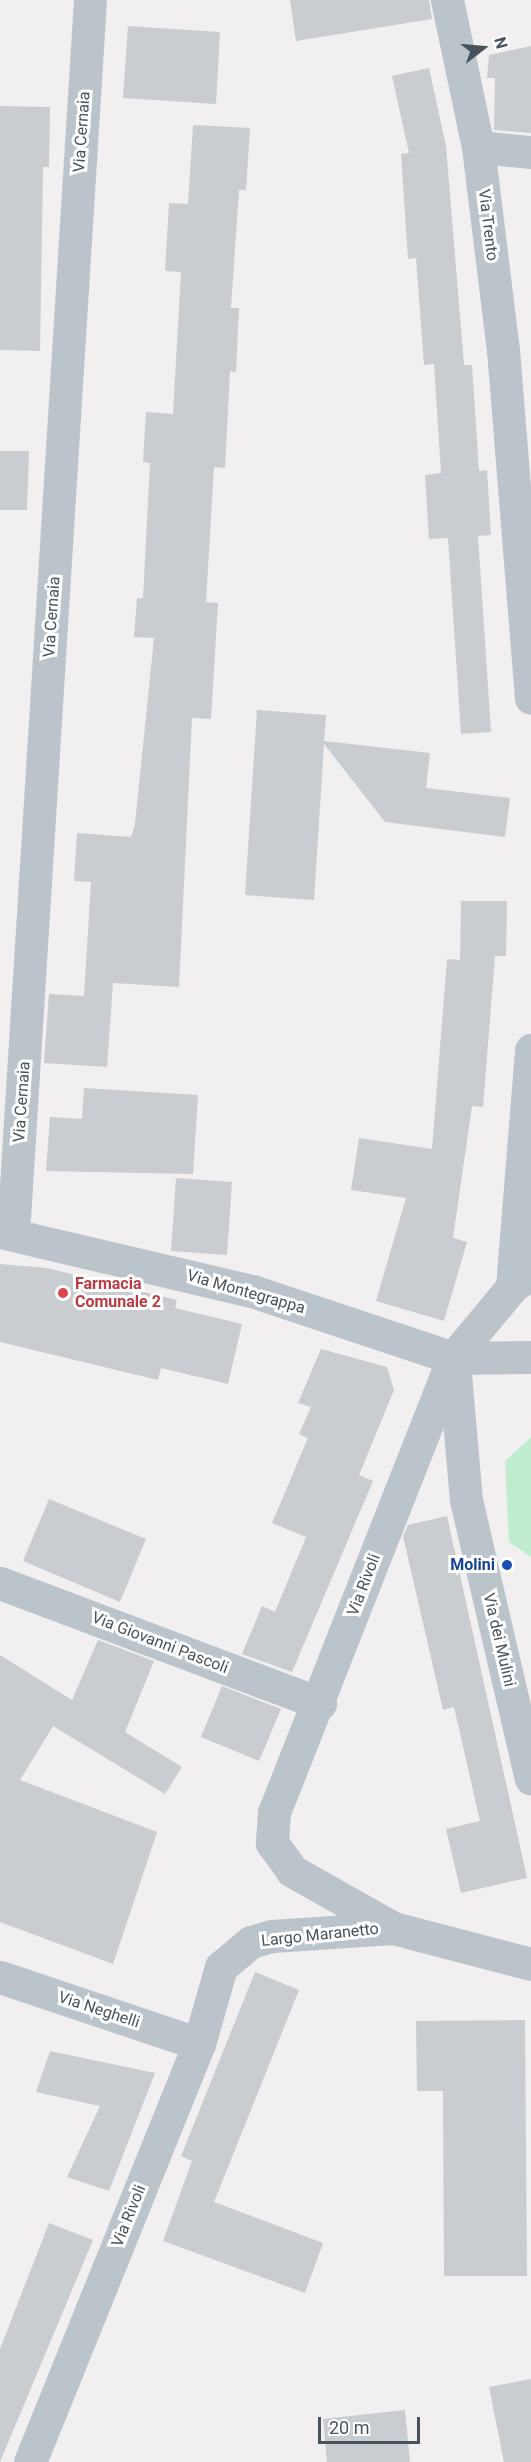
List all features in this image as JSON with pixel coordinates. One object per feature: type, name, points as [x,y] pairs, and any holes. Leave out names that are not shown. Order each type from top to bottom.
[{"type":"street","name":"Via Cernaia","points":[[7,1233],[90,0]]},
{"type":"street","name":"Via Trento","points":[[447,0],[478,147],[522,452],[531,698]]},
{"type":"street","points":[[478,147],[531,152]]},
{"type":"street","points":[[522,1280],[531,1050]]},
{"type":"street","name":"Via Montegrappa","points":[[7,1233],[255,1292],[453,1358],[531,1357]]},
{"type":"street","name":"Via Rivoli","points":[[274,1812],[320,1703],[453,1358],[522,1280]]},
{"type":"street","name":"Via dei Mulini","points":[[453,1358],[466,1500],[526,1732],[531,1779]]},
{"type":"street","name":"Via Giovanni Pascoli","points":[[0,1583],[320,1703]]},
{"type":"street","name":"Largo Maranetto","points":[[274,1812],[272,1843],[292,1871],[393,1928],[531,1964]]},
{"type":"street","name":"Largo Maranetto","points":[[221,1967],[251,1942],[272,1936],[393,1928]]},
{"type":"street","name":"Via Rivoli","points":[[30,2462],[199,2044],[221,1967]]},
{"type":"street","name":"Via Neghelli","points":[[0,1977],[199,2044]]},
{"type":"green space","points":[[531,1437],[531,1557],[509,1542],[505,1461]]},
{"type":"building","points":[[290,0],[429,0],[432,19],[296,41]]},
{"type":"building","points":[[128,26],[220,32],[216,104],[123,98]]},
{"type":"building","points":[[531,46],[531,133],[494,130],[495,78],[487,78],[489,55]]},
{"type":"building","points":[[429,68],[446,146],[464,365],[472,365],[479,471],[487,470],[491,535],[478,536],[491,732],[461,734],[448,538],[429,539],[425,475],[441,473],[434,364],[424,365],[416,258],[408,259],[401,154],[409,153],[392,76]]},
{"type":"building","points":[[0,106],[50,107],[49,167],[43,167],[40,351],[0,350]]},
{"type":"building","points":[[193,125],[250,128],[246,190],[239,190],[231,308],[239,308],[236,372],[230,371],[225,468],[214,467],[206,602],[218,603],[211,719],[192,718],[179,987],[113,983],[107,1067],[44,1063],[49,994],[84,996],[91,882],[74,881],[77,833],[131,837],[135,824],[154,638],[134,637],[137,598],[143,598],[150,463],[143,462],[146,412],[173,414],[181,272],[165,271],[169,203],[188,204]]},
{"type":"building","points":[[0,451],[29,451],[27,510],[0,510]]},
{"type":"building","points":[[257,710],[326,715],[324,741],[430,753],[426,788],[510,798],[505,837],[385,822],[324,744],[314,900],[245,895]]},
{"type":"building","points":[[461,901],[507,901],[506,956],[495,956],[483,1107],[472,1106],[453,1238],[467,1242],[444,1321],[376,1301],[406,1198],[351,1190],[359,1138],[432,1149],[447,959],[460,960]]},
{"type":"building","points":[[84,1088],[198,1095],[193,1174],[46,1171],[50,1117],[82,1119]]},
{"type":"building","points":[[176,1178],[232,1182],[227,1255],[171,1251]]},
{"type":"building","points":[[0,1264],[47,1268],[177,1300],[175,1308],[242,1324],[228,1384],[161,1368],[158,1380],[0,1342]]},
{"type":"building","points":[[321,1349],[387,1367],[394,1390],[359,1475],[373,1481],[292,1672],[242,1654],[262,1606],[275,1612],[306,1537],[272,1523],[308,1438],[299,1434],[311,1407],[298,1403]]},
{"type":"building","points":[[49,1499],[146,1539],[120,1602],[23,1561]]},
{"type":"building","points":[[447,1516],[527,1878],[461,1893],[446,1829],[480,1821],[454,1707],[443,1710],[403,1536],[408,1525]]},
{"type":"building","points":[[98,1640],[154,1661],[125,1732],[182,1767],[165,1794],[53,1726],[20,1780],[157,1832],[113,1964],[0,1922],[0,1655],[72,1700]]},
{"type":"building","points":[[222,1686],[281,1709],[259,1761],[201,1737]]},
{"type":"building","points":[[255,1972],[299,1990],[214,2202],[323,2243],[305,2293],[163,2241],[192,2161],[181,2156]]},
{"type":"building","points":[[525,2020],[527,2276],[444,2276],[443,2091],[417,2091],[416,2021]]},
{"type":"building","points":[[50,2051],[155,2073],[109,2191],[67,2177],[100,2106],[36,2092]]},
{"type":"building","points":[[49,2223],[93,2240],[0,2462],[0,2349]]},
{"type":"building","points":[[531,2379],[531,2462],[504,2462],[489,2387]]},
{"type":"building","points":[[405,2410],[410,2462],[327,2462],[323,2419]]},
{"type":"place","name":"Farmacia Comunale 2","points":[[63,1293]]},
{"type":"place","name":"Molini","points":[[507,1565]]}]
